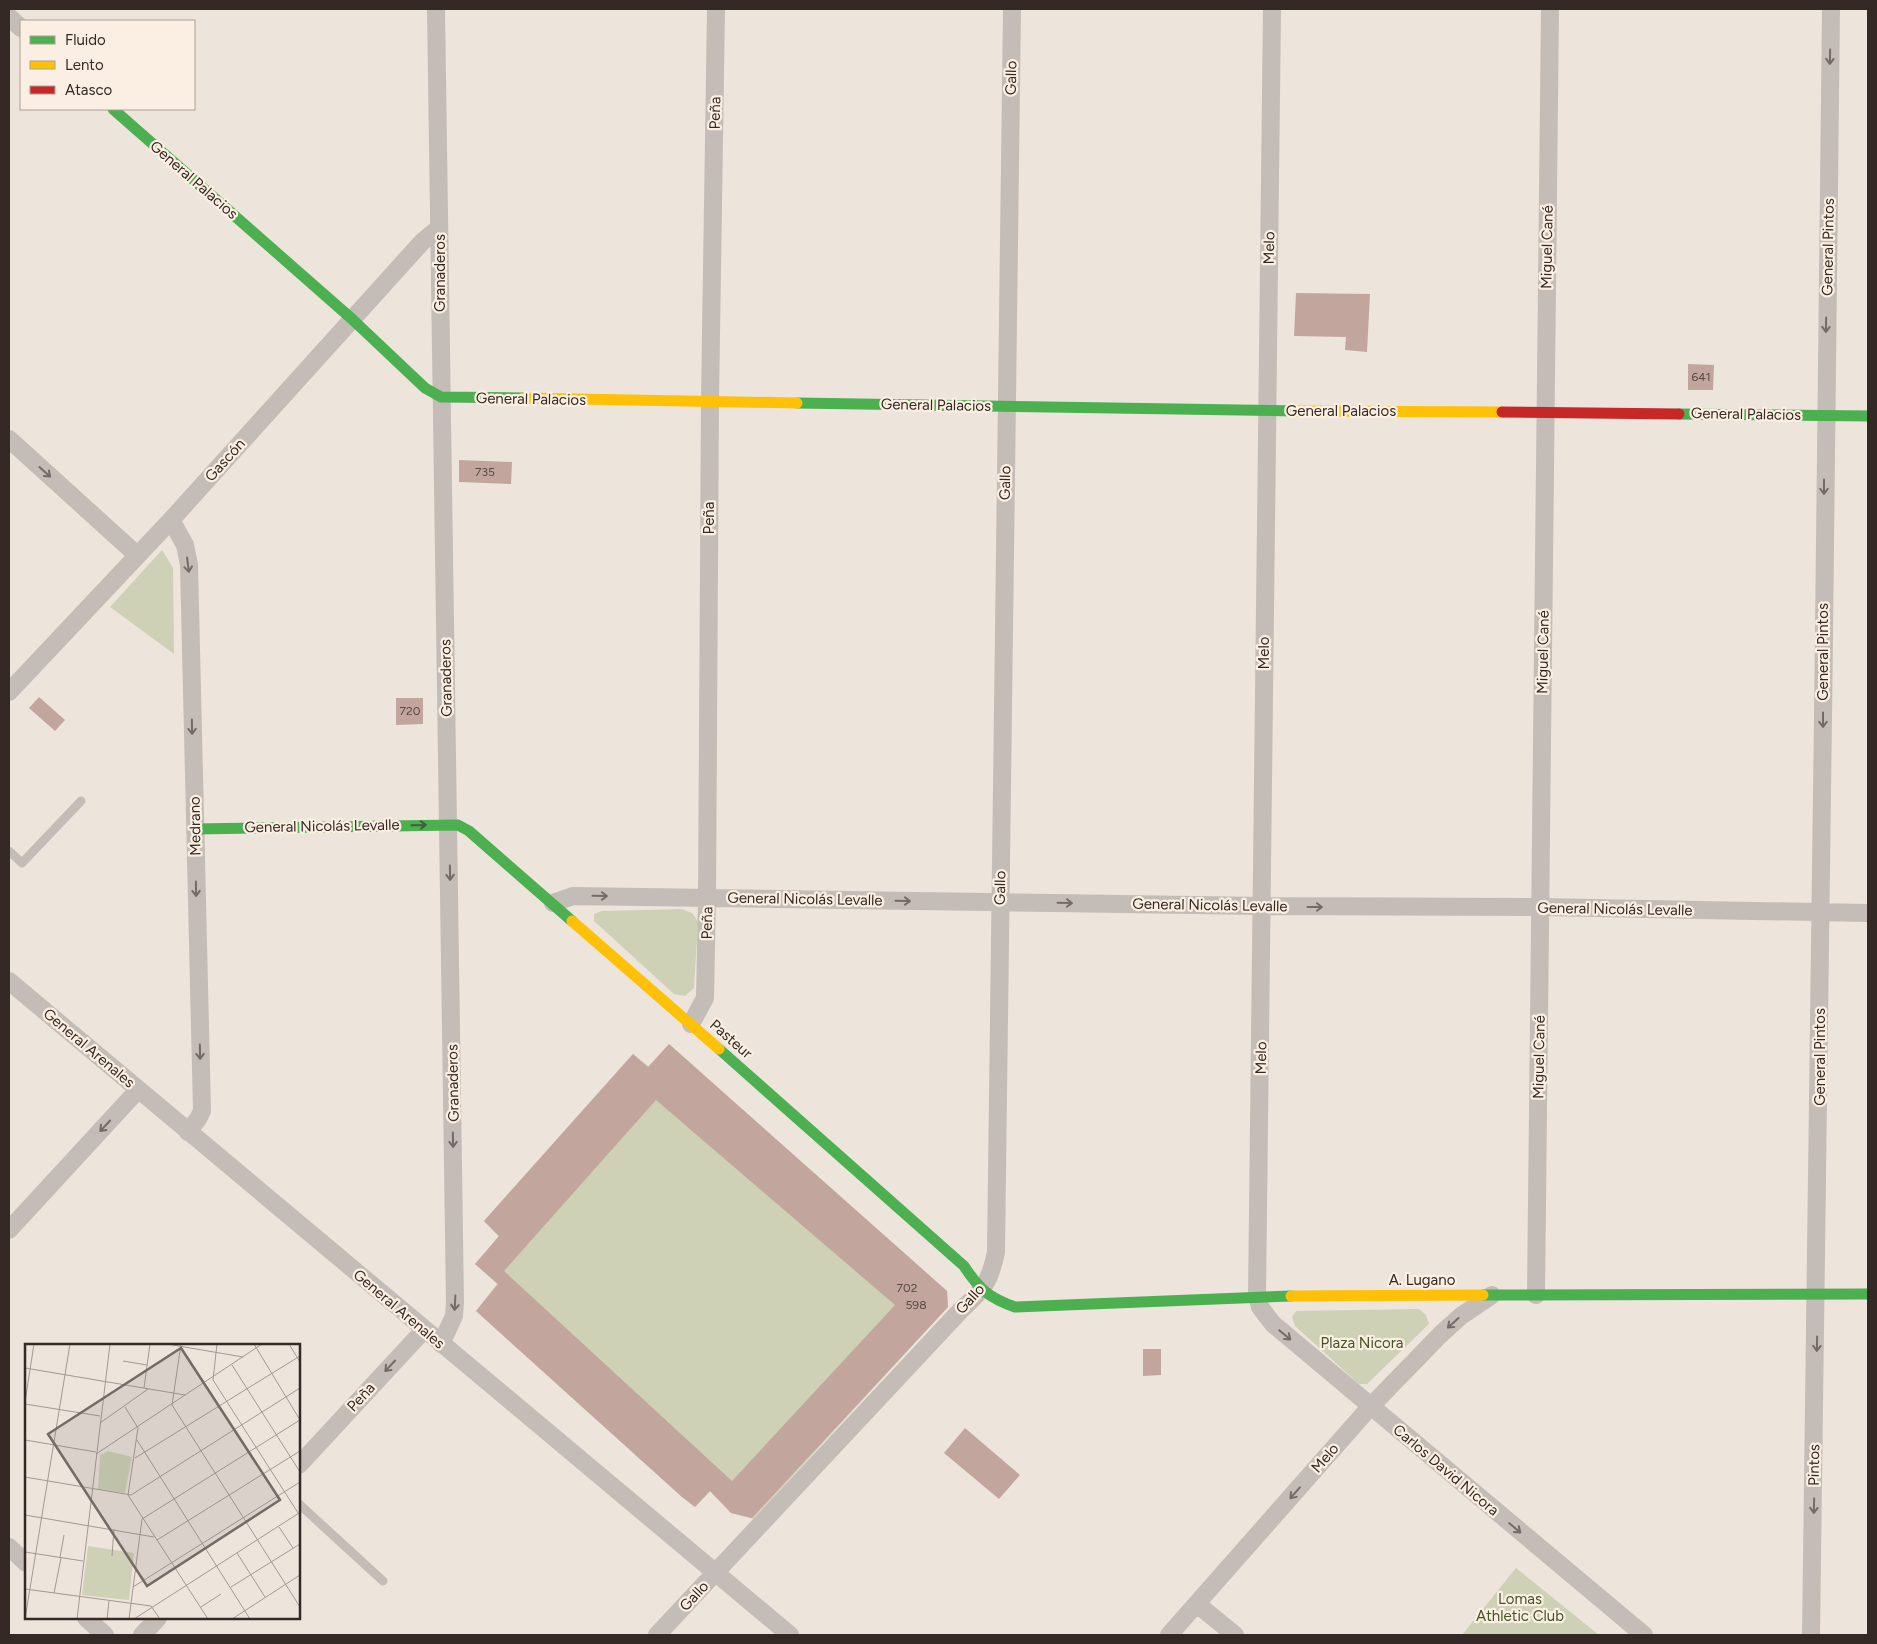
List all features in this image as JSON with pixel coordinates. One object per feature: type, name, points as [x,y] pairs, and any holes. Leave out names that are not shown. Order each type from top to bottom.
[{"type":"street","name":"Granaderos","points":[[436,9],[455,1302],[454,1316],[441,1344]]},
{"type":"street","name":"Peña","points":[[691,1024],[705,998],[710,401],[716,9]]},
{"type":"street","name":"Gallo","points":[[657,1635],[961,1310],[981,1291],[992,1268],[996,1252],[1012,9]]},
{"type":"street","name":"Melo","points":[[1258,1296],[1266,411],[1272,9]]},
{"type":"street","name":"Miguel Cané","points":[[1536,1295],[1550,9]]},
{"type":"street","name":"General Pintos","points":[[1818,1295],[1825,416],[1831,9]]},
{"type":"street","points":[[9,17],[20,27]]},
{"type":"street","name":"General Palacios","points":[[114,110],[352,319],[425,388],[441,397],[1266,411],[1868,416]]},
{"type":"street","name":"Gascón","points":[[9,692],[171,520],[422,242],[440,228]]},
{"type":"street","points":[[9,439],[137,555]]},
{"type":"street","name":"Medrano","points":[[171,520],[184,545],[189,565],[202,1111],[188,1132]]},
{"type":"street","name":"General Nicolás Levalle","points":[[195,829],[449,824]]},
{"type":"street","name":"Pasteur","points":[[449,824],[458,825],[469,831],[691,1024],[964,1266],[981,1291]]},
{"type":"street","name":"General Nicolás Levalle","points":[[553,903],[573,896],[1263,906],[1541,907],[1868,913]]},
{"type":"street","name":"General Arenales","points":[[9,981],[790,1635]]},
{"type":"street","points":[[9,1230],[138,1090]]},
{"type":"street","name":"A. Lugano","points":[[981,1291],[997,1302],[1015,1308],[1258,1296],[1868,1294]]},
{"type":"street","name":"Melo","points":[[1169,1635],[1370,1407],[1441,1334],[1461,1316],[1493,1294]]},
{"type":"street","name":"Pintos","points":[[1811,1635],[1818,1295]]},
{"type":"street","name":"Carlos David Nicora","points":[[1258,1296],[1260,1307],[1273,1324],[1644,1635]]},
{"type":"street","name":"Peña","points":[[300,1464],[424,1330]]},
{"type":"street","points":[[9,1547],[25,1562]]},
{"type":"street","points":[[1197,1604],[1235,1635]]},
{"type":"street","points":[[87,1619],[105,1635]]},
{"type":"street","points":[[142,1635],[157,1619]]},
{"type":"lane","points":[[9,851],[22,863],[81,801]]},
{"type":"lane","points":[[300,1505],[383,1581]]},
{"type":"green space","points":[[162,550],[173,568],[174,654],[110,607]]},
{"type":"green space","points":[[682,909],[692,913],[698,921],[694,988],[685,996],[674,994],[594,921],[594,914],[602,911]]},
{"type":"green space","points":[[669,1044],[947,1291],[948,1307],[753,1519],[731,1513],[710,1491],[695,1507],[476,1311],[497,1284],[475,1264],[499,1237],[484,1221],[633,1054],[649,1067]]},
{"type":"green space","name":"Plaza Nicora","points":[[1419,1309],[1426,1315],[1429,1324],[1367,1384],[1359,1384],[1295,1326],[1292,1317],[1296,1311]]},
{"type":"green space","name":"Lomas Athletic Club","points":[[1516,1568],[1599,1635],[1462,1635]]},
{"type":"building","points":[[1296,293],[1370,294],[1367,352],[1345,350],[1346,337],[1294,336]]},
{"type":"building","points":[[1688,364],[1714,365],[1713,390],[1688,390]]},
{"type":"building","points":[[459,460],[512,462],[511,484],[459,482]]},
{"type":"building","points":[[39,697],[65,720],[55,731],[29,708]]},
{"type":"building","points":[[396,698],[423,698],[423,724],[396,725]]},
{"type":"building","points":[[669,1044],[947,1291],[948,1307],[752,1518],[731,1513],[710,1491],[695,1507],[476,1311],[498,1284],[475,1264],[499,1236],[484,1221],[633,1054],[648,1067]],"holes":[[[656,1100],[895,1305],[732,1481],[504,1271]]]},
{"type":"building","points":[[1143,1349],[1161,1349],[1161,1375],[1143,1376]]},
{"type":"building","points":[[965,1428],[1020,1475],[999,1499],[944,1453]]},
{"type":"traffic: fast","points":[[114,110],[352,319],[425,388],[441,397],[523,398]]},
{"type":"traffic: fast","points":[[797,403],[1296,411]]},
{"type":"traffic: fast","points":[[1679,414],[1868,416]]},
{"type":"traffic: fast","points":[[195,829],[458,825],[469,831],[572,921]]},
{"type":"traffic: fast","points":[[719,1049],[964,1266],[985,1292],[1006,1304],[1015,1307],[1291,1296]]},
{"type":"traffic: fast","points":[[1483,1295],[1868,1294]]},
{"type":"traffic: slow","points":[[523,398],[797,403]]},
{"type":"traffic: slow","points":[[1296,411],[1502,412]]},
{"type":"traffic: slow","points":[[572,921],[719,1049]]},
{"type":"traffic: slow","points":[[1291,1296],[1483,1295]]},
{"type":"traffic: jam","points":[[1502,412],[1679,414]]}]
